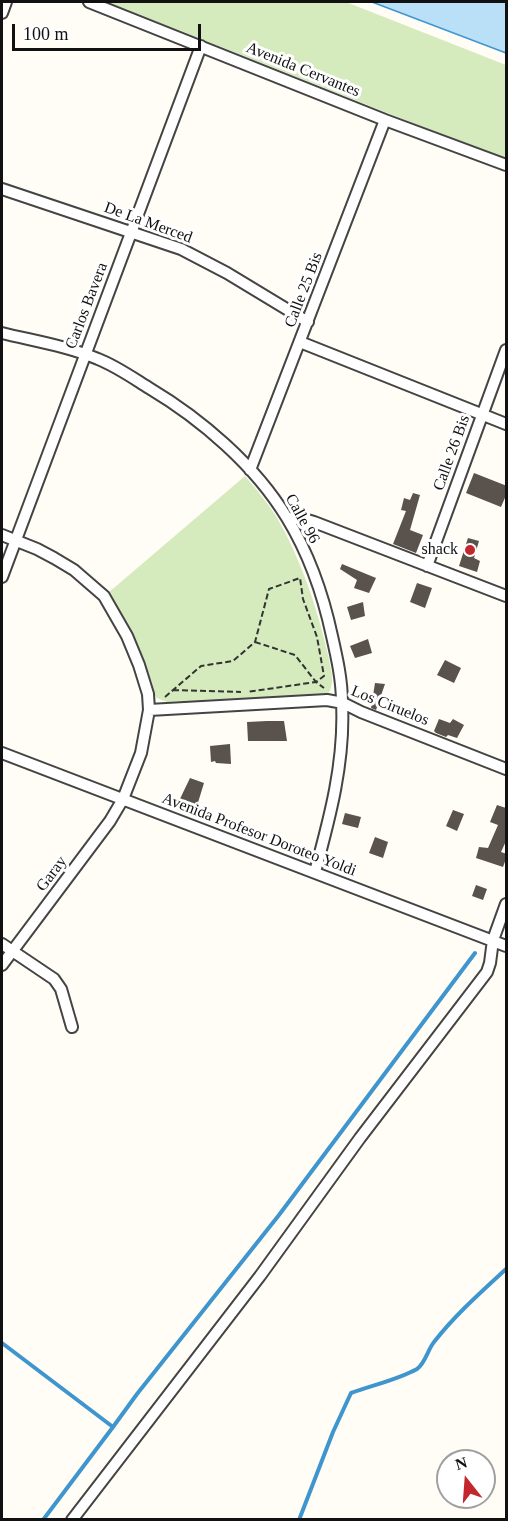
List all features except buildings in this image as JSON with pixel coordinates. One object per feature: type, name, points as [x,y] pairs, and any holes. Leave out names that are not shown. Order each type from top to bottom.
[{"type":"street","points":[[2,13],[6,2]]},
{"type":"street","name":"Avenida Cervantes","points":[[89,2],[385,120],[507,165]]},
{"type":"street","name":"Carlos Bavera","points":[[2,577],[201,46]]},
{"type":"street","name":"Calle 25 Bis","points":[[250,470],[385,120]]},
{"type":"street","name":"De La Merced","points":[[2,189],[172,246],[199,258],[308,322]]},
{"type":"street","name":"Calle 96","points":[[2,333],[70,349],[100,360],[161,395],[212,434],[250,470],[287,518],[303,550],[324,603],[335,649],[342,703],[342,740],[336,791],[315,872]]},
{"type":"street","points":[[300,342],[507,424]]},
{"type":"street","name":"Calle 26 Bis","points":[[427,566],[507,350]]},
{"type":"street","points":[[287,518],[314,522],[507,596]]},
{"type":"street","points":[[2,535],[54,558],[74,570],[104,597],[131,646],[153,710]]},
{"type":"street","name":"Los Ciruelos","points":[[153,710],[327,700],[342,703],[507,769]]},
{"type":"street","name":"Garay","points":[[2,965],[110,821],[123,799],[141,753],[153,710]]},
{"type":"street","name":"Avenida Profesor Doroteo Yoldi","points":[[2,753],[507,946]]},
{"type":"street","points":[[72,1520],[260,1276],[367,1129],[487,972],[493,940],[507,904]]},
{"type":"street","points":[[2,944],[54,979],[61,989],[72,1027]]},
{"type":"path","points":[[153,710],[173,690],[201,666],[233,661],[255,642],[268,589],[300,578],[303,598],[318,637],[324,676],[316,682],[243,692],[173,690]]},
{"type":"path","points":[[255,642],[295,655],[316,682],[325,689]]},
{"type":"green space","points":[[108,2],[346,2],[506,65],[506,160]]},
{"type":"green space","points":[[245,476],[276,516],[301,566],[324,637],[331,671],[331,689],[322,697],[167,702],[153,694],[139,649],[108,593]]},
{"type":"water","points":[[372,2],[506,2],[506,53]]},
{"type":"waterway","points":[[2,1343],[113,1427],[279,1215],[475,953]]},
{"type":"waterway","points":[[299,1520],[333,1432],[351,1393],[417,1369],[434,1342],[451,1322],[506,1269]]},
{"type":"waterway","points":[[43,1520],[113,1427]]},
{"type":"place","name":"shack","points":[[470,550]]}]
